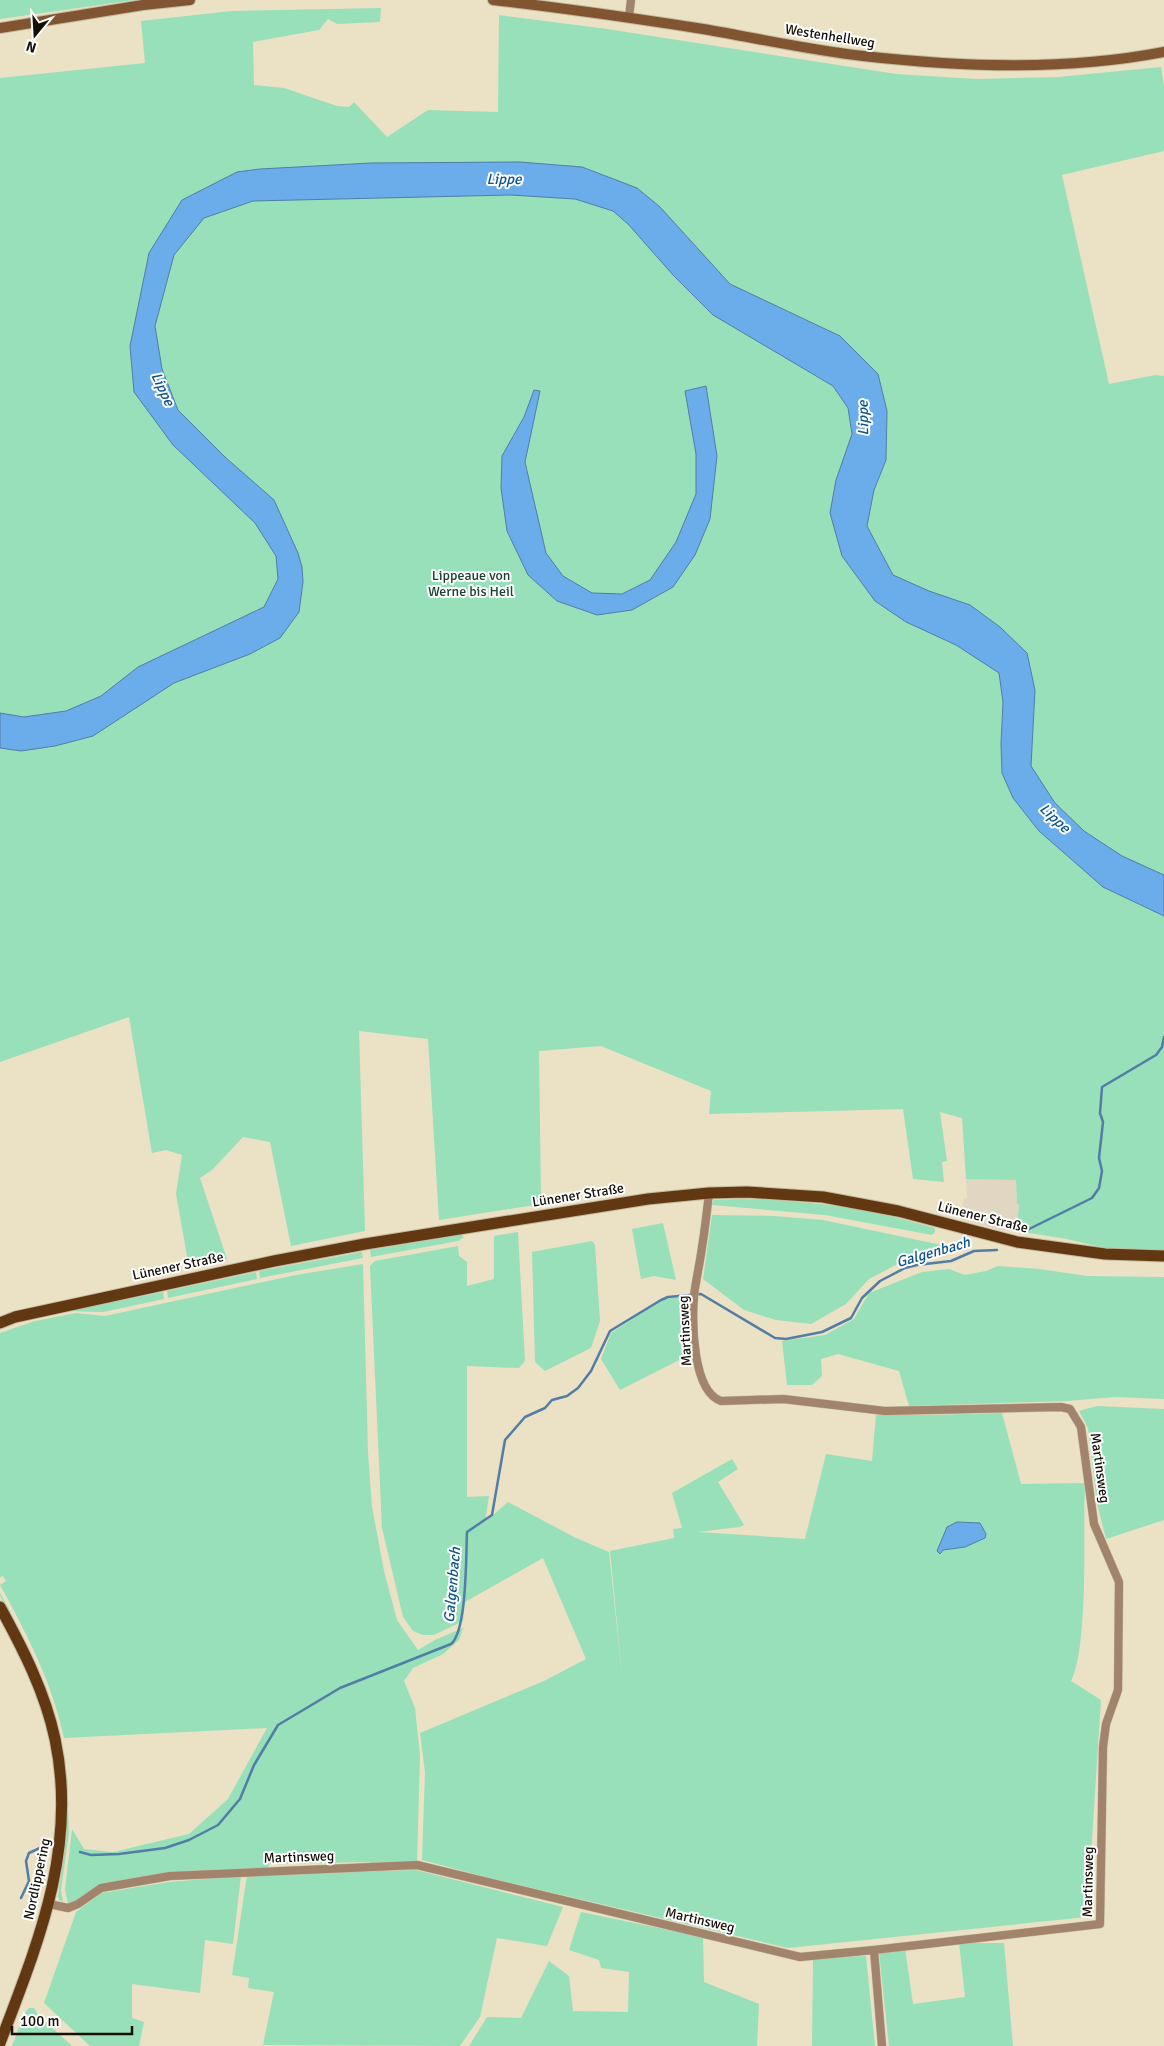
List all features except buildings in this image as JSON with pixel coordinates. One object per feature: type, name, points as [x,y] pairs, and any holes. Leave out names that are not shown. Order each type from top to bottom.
[{"type":"main road","points":[[0,28],[143,5],[190,0]]},
{"type":"main road","name":"Westenhellweg","points":[[493,0],[629,17],[861,56],[929,62],[980,64],[1054,63],[1108,60],[1164,52]]},
{"type":"main road","name":"Lünener Straße","points":[[0,1323],[15,1317],[274,1261],[648,1199],[709,1193],[747,1192],[824,1197],[898,1212],[1017,1242],[1105,1254],[1164,1256]]},
{"type":"main road","name":"Nordlippering","points":[[0,1607],[32,1668],[55,1738],[60,1772],[62,1832],[49,1904],[35,1952],[0,2043]]},
{"type":"street","points":[[629,17],[631,0]]},
{"type":"street","name":"Martinsweg","points":[[49,1904],[68,1908],[78,1904],[101,1888],[170,1876],[417,1865],[800,1956],[874,1950],[1100,1924],[1103,1747],[1106,1724],[1118,1690],[1119,1582],[1094,1524],[1081,1426],[1070,1409],[1061,1407],[885,1411],[783,1398],[721,1402],[710,1395],[698,1368],[694,1298],[709,1193]]},
{"type":"street","points":[[874,1950],[882,2046]]},
{"type":"shaded area","points":[[966,1179],[1016,1180],[1017,1204],[1040,1200],[1016,1231],[999,1230],[960,1219],[964,1199],[967,1198]]},
{"type":"green space","points":[[0,0],[135,0],[0,19]]},
{"type":"green space","name":"Lippeaue von Werne bis Heil","points":[[381,8],[380,22],[337,24],[328,19],[319,30],[253,42],[254,85],[284,88],[337,106],[349,107],[354,102],[387,137],[428,110],[498,112],[499,15],[607,29],[896,74],[976,79],[1058,77],[1161,67],[1164,86],[1164,151],[1062,175],[1109,384],[1155,375],[1164,376],[1164,1250],[1112,1250],[1067,1239],[1016,1231],[1019,1204],[1017,1204],[1016,1180],[966,1179],[962,1118],[940,1112],[947,1161],[942,1162],[944,1182],[913,1179],[903,1109],[709,1114],[711,1091],[601,1046],[539,1051],[541,1204],[439,1220],[428,1039],[359,1031],[365,1231],[291,1246],[270,1142],[243,1137],[212,1170],[200,1178],[227,1259],[189,1267],[176,1194],[182,1155],[166,1150],[152,1153],[129,1017],[0,1062],[0,78],[145,63],[141,21],[232,11]]},
{"type":"green space","points":[[738,1199],[813,1203],[862,1210],[935,1228],[935,1232],[932,1235],[825,1215],[712,1205],[714,1200]]},
{"type":"green space","points":[[712,1215],[774,1216],[823,1220],[946,1246],[949,1252],[936,1252],[909,1258],[869,1279],[846,1304],[811,1324],[776,1320],[744,1310],[703,1279]]},
{"type":"green space","points":[[663,1223],[676,1280],[654,1276],[641,1279],[632,1229]]},
{"type":"green space","points":[[518,1232],[525,1361],[519,1368],[467,1366],[467,1497],[489,1496],[485,1522],[508,1502],[576,1538],[609,1552],[623,1685],[610,1551],[674,1538],[673,1529],[682,1528],[672,1493],[732,1459],[738,1469],[718,1482],[744,1525],[697,1532],[805,1539],[826,1454],[872,1461],[876,1415],[1002,1413],[1021,1484],[1085,1483],[1082,1625],[1080,1646],[1071,1681],[1101,1700],[1087,1917],[788,1948],[486,1877],[422,1860],[425,1772],[420,1733],[544,1681],[586,1659],[543,1558],[465,1602],[463,1621],[434,1635],[423,1635],[413,1631],[403,1617],[382,1528],[370,1266],[375,1261],[458,1246],[459,1256],[467,1262],[467,1286],[494,1279],[494,1236]]},
{"type":"green space","points":[[461,1235],[464,1237],[458,1241],[371,1257],[370,1250]]},
{"type":"green space","points":[[592,1241],[595,1245],[600,1321],[591,1348],[545,1371],[535,1362],[532,1252]]},
{"type":"green space","points":[[362,1252],[363,1258],[260,1278],[259,1271]]},
{"type":"green space","points":[[363,1264],[368,1452],[372,1507],[384,1571],[397,1620],[418,1650],[435,1640],[463,1628],[459,1640],[443,1654],[413,1668],[404,1681],[415,1708],[420,1755],[417,1865],[370,1867],[369,1862],[269,1864],[268,1871],[167,1877],[101,1888],[78,1904],[68,1904],[65,1890],[72,1829],[84,1849],[113,1852],[189,1834],[228,1799],[267,1728],[64,1738],[59,1717],[38,1659],[0,1585],[6,1581],[3,1576],[0,1577],[0,1333],[35,1321],[76,1313],[105,1316],[296,1275]]},
{"type":"green space","points":[[998,1266],[1039,1269],[1087,1276],[1164,1277],[1164,1399],[1115,1397],[1067,1401],[909,1406],[899,1371],[838,1354],[821,1359],[822,1376],[812,1385],[787,1385],[782,1341],[825,1335],[854,1319],[869,1293],[922,1272],[949,1269],[965,1275],[986,1271]]},
{"type":"green space","points":[[256,1272],[257,1279],[168,1298],[167,1291]]},
{"type":"green space","points":[[163,1292],[164,1299],[103,1312],[70,1311],[21,1321],[0,1329],[0,1327],[20,1320]]},
{"type":"green space","points":[[687,1297],[691,1354],[620,1390],[601,1359],[611,1333],[662,1300]]},
{"type":"green space","points":[[1097,1406],[1164,1409],[1164,1520],[1106,1539],[1097,1503],[1088,1428],[1079,1411]]},
{"type":"green space","points":[[0,1593],[23,1636],[42,1678],[62,1745],[66,1770],[64,1770],[44,1685]]},
{"type":"green space","points":[[65,1775],[67,1775],[69,1833],[61,1890],[63,1902],[59,1900],[58,1896],[67,1833]]},
{"type":"green space","points":[[416,1870],[563,1907],[547,1946],[497,1938],[480,2017],[460,2046],[263,2045],[274,1992],[248,1988],[249,1978],[232,1975],[247,1875]]},
{"type":"green space","points":[[241,1876],[233,1944],[205,1940],[200,1993],[132,1984],[132,2018],[144,2022],[139,2046],[90,2046],[44,2003],[76,1912],[101,1893],[169,1882]]},
{"type":"green space","points":[[581,1912],[703,1937],[704,1982],[759,2004],[757,2046],[469,2046],[487,2017],[521,2018],[549,1961],[569,1976],[573,2011],[628,2012],[629,1972],[601,1968],[599,1960],[569,1950]]},
{"type":"green space","points":[[959,1943],[1004,1943],[1013,2046],[889,2046],[879,1952],[905,1948],[913,2004],[965,1997]]},
{"type":"green space","points":[[866,1956],[875,2046],[812,2046],[813,1958]]},
{"type":"green space","points":[[29,2008],[34,2008],[38,2015],[72,2046],[12,2046],[24,2014]]},
{"type":"water","name":"Lippe","points":[[520,162],[582,167],[637,188],[660,207],[730,284],[840,336],[878,374],[887,411],[886,460],[874,490],[867,526],[893,575],[929,591],[970,605],[1000,627],[1027,653],[1035,690],[1031,766],[1055,803],[1084,831],[1122,856],[1164,875],[1164,916],[1103,887],[1039,831],[1013,798],[1002,773],[1003,702],[999,673],[956,645],[906,622],[875,601],[842,556],[830,513],[836,480],[852,434],[848,408],[833,386],[713,315],[673,275],[628,224],[613,211],[575,199],[510,195],[253,201],[204,218],[174,255],[155,326],[162,369],[178,410],[225,457],[274,500],[298,553],[302,567],[303,582],[299,612],[280,638],[250,654],[174,683],[93,736],[55,746],[21,751],[0,748],[0,713],[24,717],[66,711],[101,696],[138,667],[264,607],[278,579],[276,556],[255,523],[173,445],[134,392],[130,346],[149,253],[182,200],[237,172],[260,169],[371,163]]},
{"type":"water","points":[[706,386],[717,456],[710,519],[695,555],[673,587],[632,610],[597,615],[557,601],[528,575],[507,531],[501,488],[502,456],[524,417],[534,390],[540,391],[525,462],[546,553],[563,576],[592,593],[622,594],[650,580],[676,542],[696,494],[696,454],[685,391]]},
{"type":"water","points":[[957,1522],[980,1523],[986,1534],[985,1538],[965,1547],[943,1550],[940,1554],[937,1551],[947,1527]]},
{"type":"waterway","name":"Galgenbach","points":[[1023,1232],[1092,1198],[1099,1188],[1102,1171],[1099,1158],[1103,1122],[1100,1113],[1102,1087],[1156,1055],[1162,1047],[1164,1037]]},
{"type":"waterway","name":"Galgenbach","points":[[80,1852],[91,1855],[119,1854],[165,1848],[189,1840],[218,1825],[240,1799],[254,1765],[278,1725],[340,1688],[451,1644],[456,1636],[463,1609],[467,1532],[492,1515],[505,1440],[525,1417],[545,1408],[552,1400],[567,1396],[578,1388],[591,1371],[610,1331],[668,1297],[701,1294],[775,1338],[786,1339],[822,1332],[851,1318],[862,1298],[880,1281],[905,1268],[951,1261],[974,1251],[997,1250]]},
{"type":"waterway","name":"Galgenbach","points":[[21,1898],[29,1881],[26,1861],[29,1853],[42,1847]]}]
